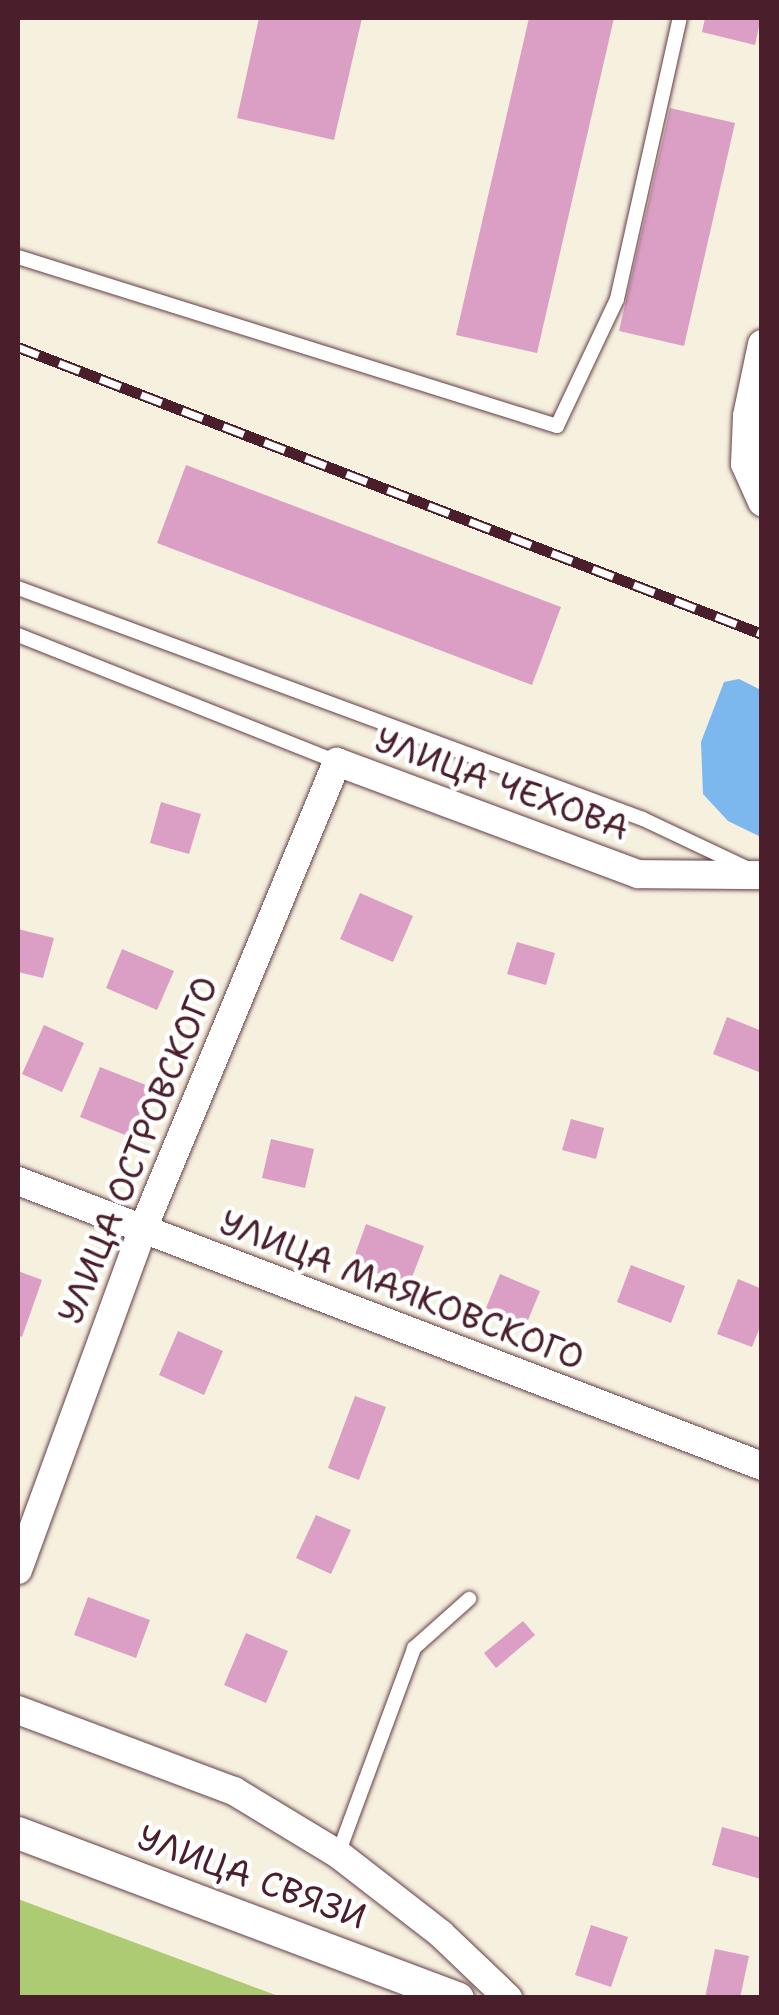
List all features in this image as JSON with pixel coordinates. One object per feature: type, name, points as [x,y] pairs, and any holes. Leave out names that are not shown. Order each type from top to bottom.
[{"type":"street","points":[[762,344],[747,416],[745,464],[762,502]]},
{"type":"street","name":"УЛИЦА ЧЕХОВА","points":[[337,762],[638,874],[758,873]]},
{"type":"street","name":"УЛИЦА ОСТРОВСКОГО","points":[[18,1570],[142,1231],[337,762]]},
{"type":"street","name":"УЛИЦА МАЯКОВСКОГО","points":[[18,1181],[762,1466]]},
{"type":"street","name":"УЛИЦА СВЯЗИ","points":[[18,1710],[234,1791],[338,1854],[441,1934],[508,1998]]},
{"type":"street","name":"УЛИЦА СВЯЗИ","points":[[18,1833],[458,1998]]},
{"type":"lane","points":[[18,257],[557,426],[618,298],[680,18]]},
{"type":"lane","points":[[18,588],[643,819],[758,873]]},
{"type":"lane","points":[[18,635],[337,762]]},
{"type":"lane","points":[[338,1854],[414,1648],[469,1599]]},
{"type":"green space","points":[[18,1899],[281,1997],[18,1997]]},
{"type":"water","points":[[739,679],[761,690],[761,837],[728,821],[703,794],[701,742],[724,682]]},
{"type":"building","points":[[259,18],[362,18],[334,140],[237,118]]},
{"type":"building","points":[[529,18],[614,18],[537,353],[456,335]]},
{"type":"building","points":[[705,18],[761,18],[755,45],[702,32]]},
{"type":"building","points":[[670,108],[735,123],[684,346],[619,331]]},
{"type":"building","points":[[186,465],[561,607],[532,685],[157,543]]},
{"type":"building","points":[[161,802],[201,814],[189,854],[150,843]]},
{"type":"building","points":[[360,893],[413,916],[393,962],[340,939]]},
{"type":"building","points":[[18,929],[54,938],[43,978],[18,972]]},
{"type":"building","points":[[517,942],[555,953],[546,985],[507,974]]},
{"type":"building","points":[[122,949],[174,971],[157,1010],[106,988]]},
{"type":"building","points":[[727,1017],[762,1031],[759,1072],[713,1054]]},
{"type":"building","points":[[44,1025],[84,1043],[62,1092],[22,1074]]},
{"type":"building","points":[[100,1067],[151,1087],[130,1137],[80,1117]]},
{"type":"building","points":[[571,1119],[604,1128],[596,1159],[562,1150]]},
{"type":"building","points":[[271,1139],[314,1149],[305,1188],[262,1178]]},
{"type":"building","points":[[366,1224],[424,1246],[409,1285],[352,1263]]},
{"type":"building","points":[[631,1265],[685,1286],[671,1323],[617,1302]]},
{"type":"building","points":[[18,1271],[42,1280],[22,1337],[18,1335]]},
{"type":"building","points":[[500,1274],[540,1291],[526,1325],[486,1308]]},
{"type":"building","points":[[738,1279],[762,1289],[762,1322],[752,1347],[717,1334]]},
{"type":"building","points":[[178,1331],[223,1351],[204,1395],[159,1375]]},
{"type":"building","points":[[355,1396],[386,1407],[359,1480],[328,1468]]},
{"type":"building","points":[[316,1515],[351,1530],[331,1574],[296,1558]]},
{"type":"building","points":[[88,1597],[150,1620],[136,1658],[74,1635]]},
{"type":"building","points":[[523,1621],[535,1635],[496,1668],[484,1653]]},
{"type":"building","points":[[246,1633],[288,1651],[266,1703],[224,1685]]},
{"type":"building","points":[[722,1827],[762,1838],[761,1879],[712,1865]]},
{"type":"building","points":[[591,1925],[628,1937],[611,1987],[575,1975]]},
{"type":"building","points":[[715,1949],[749,1956],[740,1998],[705,1998]]},
{"type":"railway","points":[[18,347],[762,634]]}]
